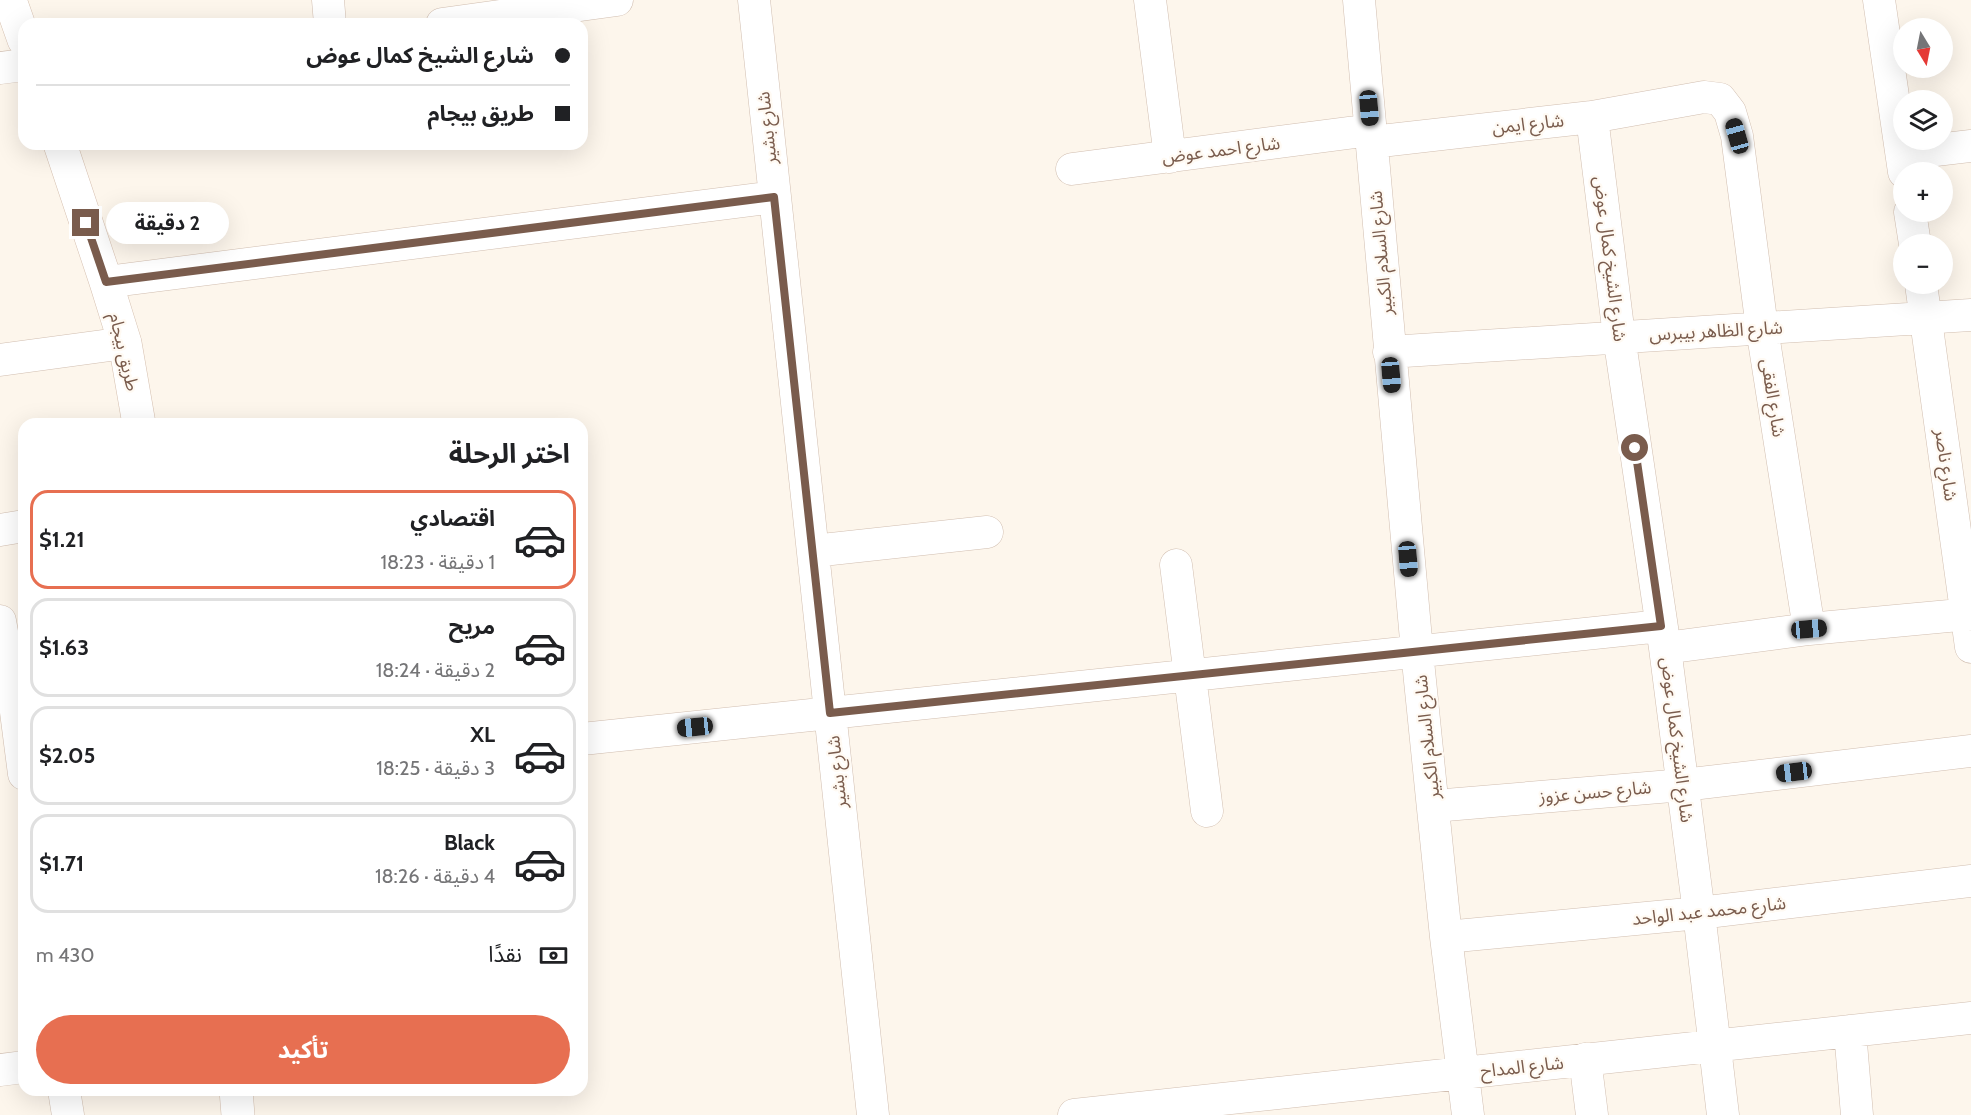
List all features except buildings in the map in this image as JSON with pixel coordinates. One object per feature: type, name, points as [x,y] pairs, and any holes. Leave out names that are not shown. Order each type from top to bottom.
[{"type":"main road","points":[[10,0],[18,23]]},
{"type":"main road","name":"طريق بيجام","points":[[62,150],[124,343],[138,418]]},
{"type":"main road","points":[[236,1096],[238,1115]]},
{"type":"street","points":[[328,0],[330,18]]},
{"type":"street","points":[[486,18],[617,0]]},
{"type":"street","name":"شارع بشير","points":[[754,0],[873,1115]]},
{"type":"street","points":[[1150,0],[1170,157]]},
{"type":"street","name":"شارع السلام الكبير","points":[[1359,0],[1417,651],[1446,937],[1468,1115]]},
{"type":"street","points":[[1879,0],[1903,162]]},
{"type":"street","points":[[0,68],[18,66]]},
{"type":"street","name":"شارع الفقى","points":[[1684,101],[1704,97],[1720,99],[1730,112],[1737,136],[1762,328],[1809,629]]},
{"type":"street","name":"شارع ايمن","points":[[1371,136],[1592,117],[1684,101]]},
{"type":"street","name":"شارع الشيخ كمال عوض","points":[[1592,117],[1619,336],[1683,785],[1723,1115]]},
{"type":"street","name":"شارع احمد عوض","points":[[1072,169],[1371,136]]},
{"type":"street","points":[[1907,162],[1971,146]]},
{"type":"street","points":[[106,282],[774,197]]},
{"type":"street","name":"شارع ناصر","points":[[1922,294],[1958,460],[1971,647]]},
{"type":"street","name":"شارع الظاهر بيبرس","points":[[1389,352],[1971,315]]},
{"type":"street","points":[[0,360],[124,343]]},
{"type":"street","points":[[0,530],[18,527]]},
{"type":"street","points":[[813,550],[987,532]]},
{"type":"street","points":[[1176,565],[1207,811]]},
{"type":"street","points":[[588,738],[1417,651],[1809,629],[1969,614]]},
{"type":"street","points":[[0,621],[18,736]]},
{"type":"street","name":"شارع حسن عزوز","points":[[1434,806],[1683,785],[1971,751]]},
{"type":"street","name":"شارع محمد عبد الواحد","points":[[1446,937],[1699,913],[1971,881]]},
{"type":"street","name":"شارع المداح","points":[[1074,1115],[1971,1018]]},
{"type":"street","points":[[1850,1031],[1857,1115]]},
{"type":"street","points":[[1585,1059],[1592,1115]]},
{"type":"street","points":[[0,1070],[18,1068]]},
{"type":"street","points":[[65,1096],[68,1115]]},
{"type":"route","points":[[86,223],[106,282],[774,197],[830,713],[1661,626],[1635,448]]}]
